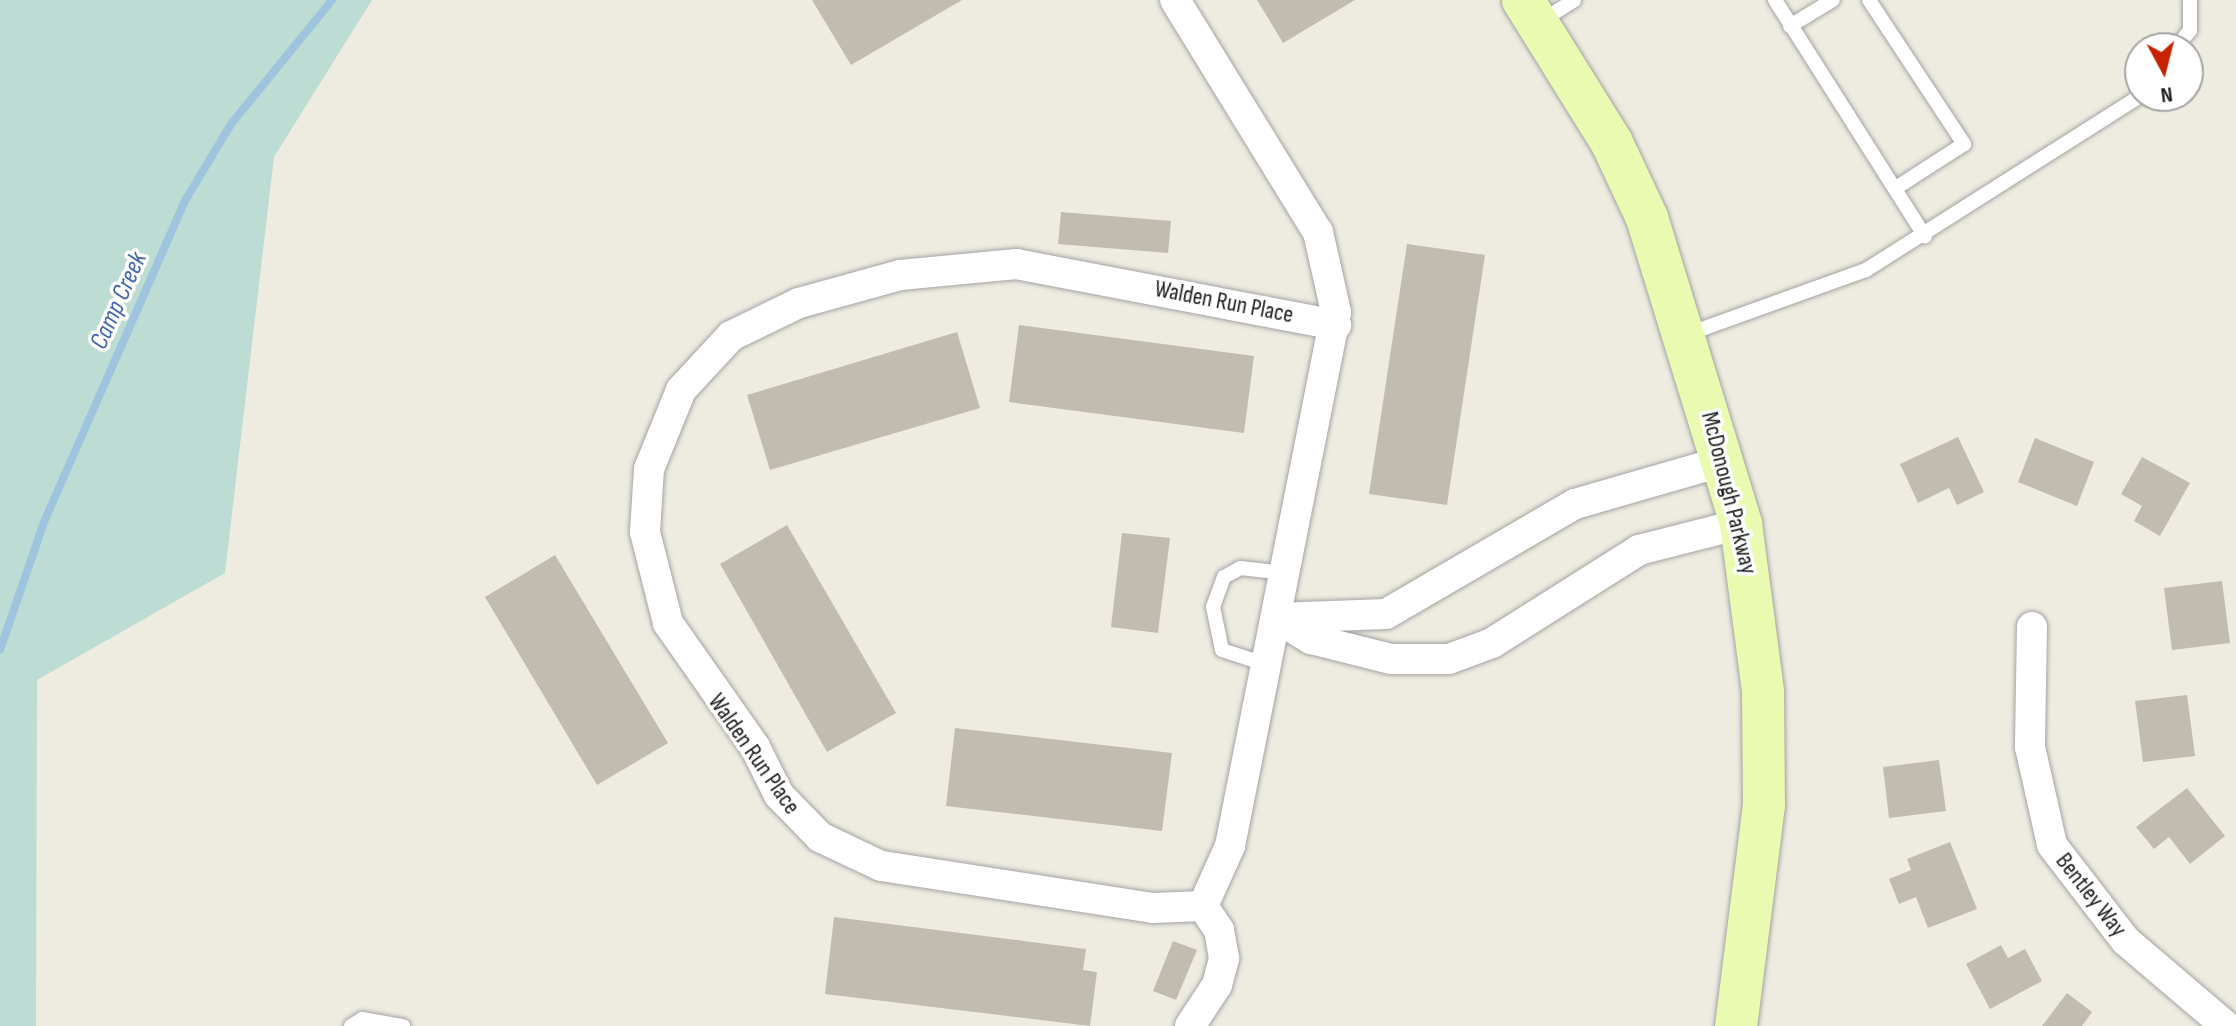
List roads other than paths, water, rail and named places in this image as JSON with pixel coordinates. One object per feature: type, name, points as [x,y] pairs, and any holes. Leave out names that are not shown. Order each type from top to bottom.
[{"type":"street","points":[[1175,0],[1318,232],[1332,271],[1336,325],[1230,846],[1203,906],[1219,930],[1224,958],[1217,985],[1190,1026]]},
{"type":"street","name":"McDonough Parkway","points":[[1531,11],[1612,143],[1688,334],[1741,524],[1763,692],[1764,805],[1736,1026]]},
{"type":"street","name":"Walden Run Place","points":[[1203,906],[1153,908],[881,866],[820,837],[779,795],[755,747],[668,623],[647,547],[649,469],[681,390],[731,336],[799,303],[900,275],[1016,264],[1336,325]]},
{"type":"street","points":[[1277,618],[1318,613],[1366,616],[1420,600],[1591,496],[1724,461]]},
{"type":"street","points":[[1277,618],[1311,639],[1363,652],[1421,662],[1472,653],[1639,550],[1741,524]]},
{"type":"street","points":[[1363,652],[1366,616]]},
{"type":"street","name":"Bentley Way","points":[[2032,627],[2030,747],[2052,845],[2126,941],[2226,1026]]},
{"type":"lane","points":[[1531,11],[1574,0]]},
{"type":"lane","points":[[1775,0],[1925,236]]},
{"type":"lane","points":[[1790,26],[1833,0]]},
{"type":"lane","points":[[1869,0],[1964,144],[1896,188]]},
{"type":"lane","points":[[2188,32],[2190,0]]},
{"type":"lane","points":[[1688,334],[1866,270],[1925,236],[2124,106]]},
{"type":"lane","points":[[1268,665],[1222,650],[1213,607],[1224,577],[1240,568],[1286,573]]},
{"type":"lane","points":[[351,1026],[362,1019],[403,1026]]},
{"type":"waterway","name":"Camp Creek","points":[[0,650],[44,522],[186,199],[231,124],[332,0]]}]
